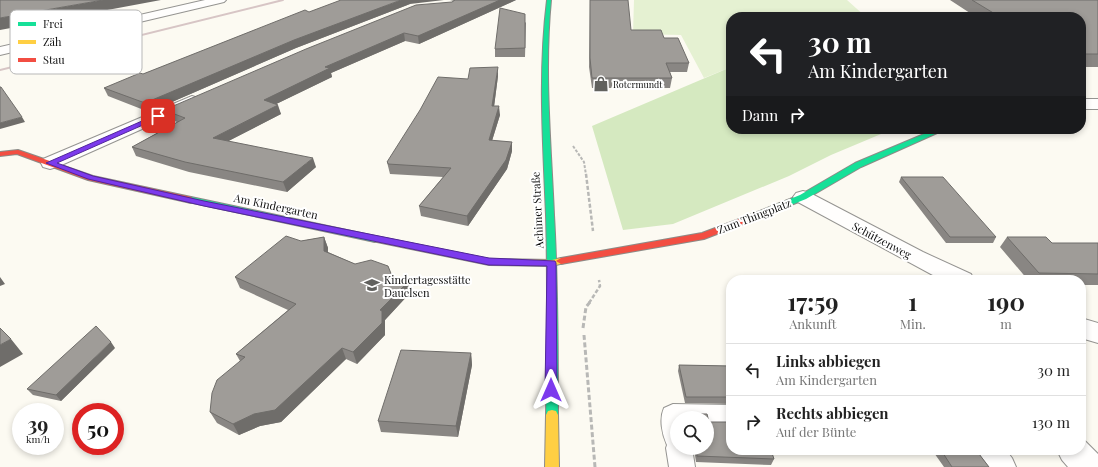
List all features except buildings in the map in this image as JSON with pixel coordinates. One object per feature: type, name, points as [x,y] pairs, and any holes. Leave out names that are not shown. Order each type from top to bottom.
[{"type":"street","points":[[142,18],[220,0]]},
{"type":"street","name":"Achimer Straße","points":[[549,0],[546,22],[544,75],[552,263],[552,467]]},
{"type":"street","points":[[0,51],[10,49]]},
{"type":"street","points":[[50,163],[208,94]]},
{"type":"street","points":[[1086,104],[1098,104]]},
{"type":"street","name":"Zum Thingplatz","points":[[552,263],[704,236],[803,197],[858,165],[930,134]]},
{"type":"street","name":"Am Kindergarten","points":[[0,154],[18,152],[91,178],[489,262],[552,263]]},
{"type":"street","name":"Schützenweg","points":[[803,197],[952,275]]},
{"type":"street","points":[[1086,329],[1098,333]]},
{"type":"street","points":[[1078,455],[1089,467]]},
{"type":"lane","points":[[714,416],[726,416]]},
{"type":"lane","points":[[680,455],[682,467]]},
{"type":"lane","points":[[994,455],[1003,467]]},
{"type":"path","points":[[595,467],[583,329],[586,307],[600,286],[598,278]]},
{"type":"green space","points":[[634,0],[847,0],[860,12],[726,12],[726,69],[704,78],[681,35],[633,34]]},
{"type":"green space","points":[[726,69],[726,134],[881,134],[831,155],[789,176],[673,224],[623,230],[592,126]]},
{"type":"railway","points":[[142,35],[283,0]]},
{"type":"railway","points":[[0,70],[10,68]]},
{"type":"traffic: fast","points":[[549,0],[546,27],[544,81],[552,265],[552,415]]},
{"type":"traffic: fast","points":[[758,215],[803,197],[858,165],[930,134]]},
{"type":"traffic: fast","points":[[191,200],[375,239]]},
{"type":"traffic: slow","points":[[375,239],[489,262],[552,263],[561,261]]},
{"type":"traffic: slow","points":[[552,415],[552,467]]},
{"type":"traffic: jam","points":[[0,154],[18,152],[91,178],[191,200]]},
{"type":"traffic: jam","points":[[561,261],[704,236],[758,215]]},
{"type":"place","name":"Rotermundt","points":[[601,84]]},
{"type":"place","name":"Kindertagesstätte Dauelsen","points":[[372,285]]},
{"type":"route","points":[[158,116],[50,163],[91,178],[489,262],[552,263],[551,390]]}]
